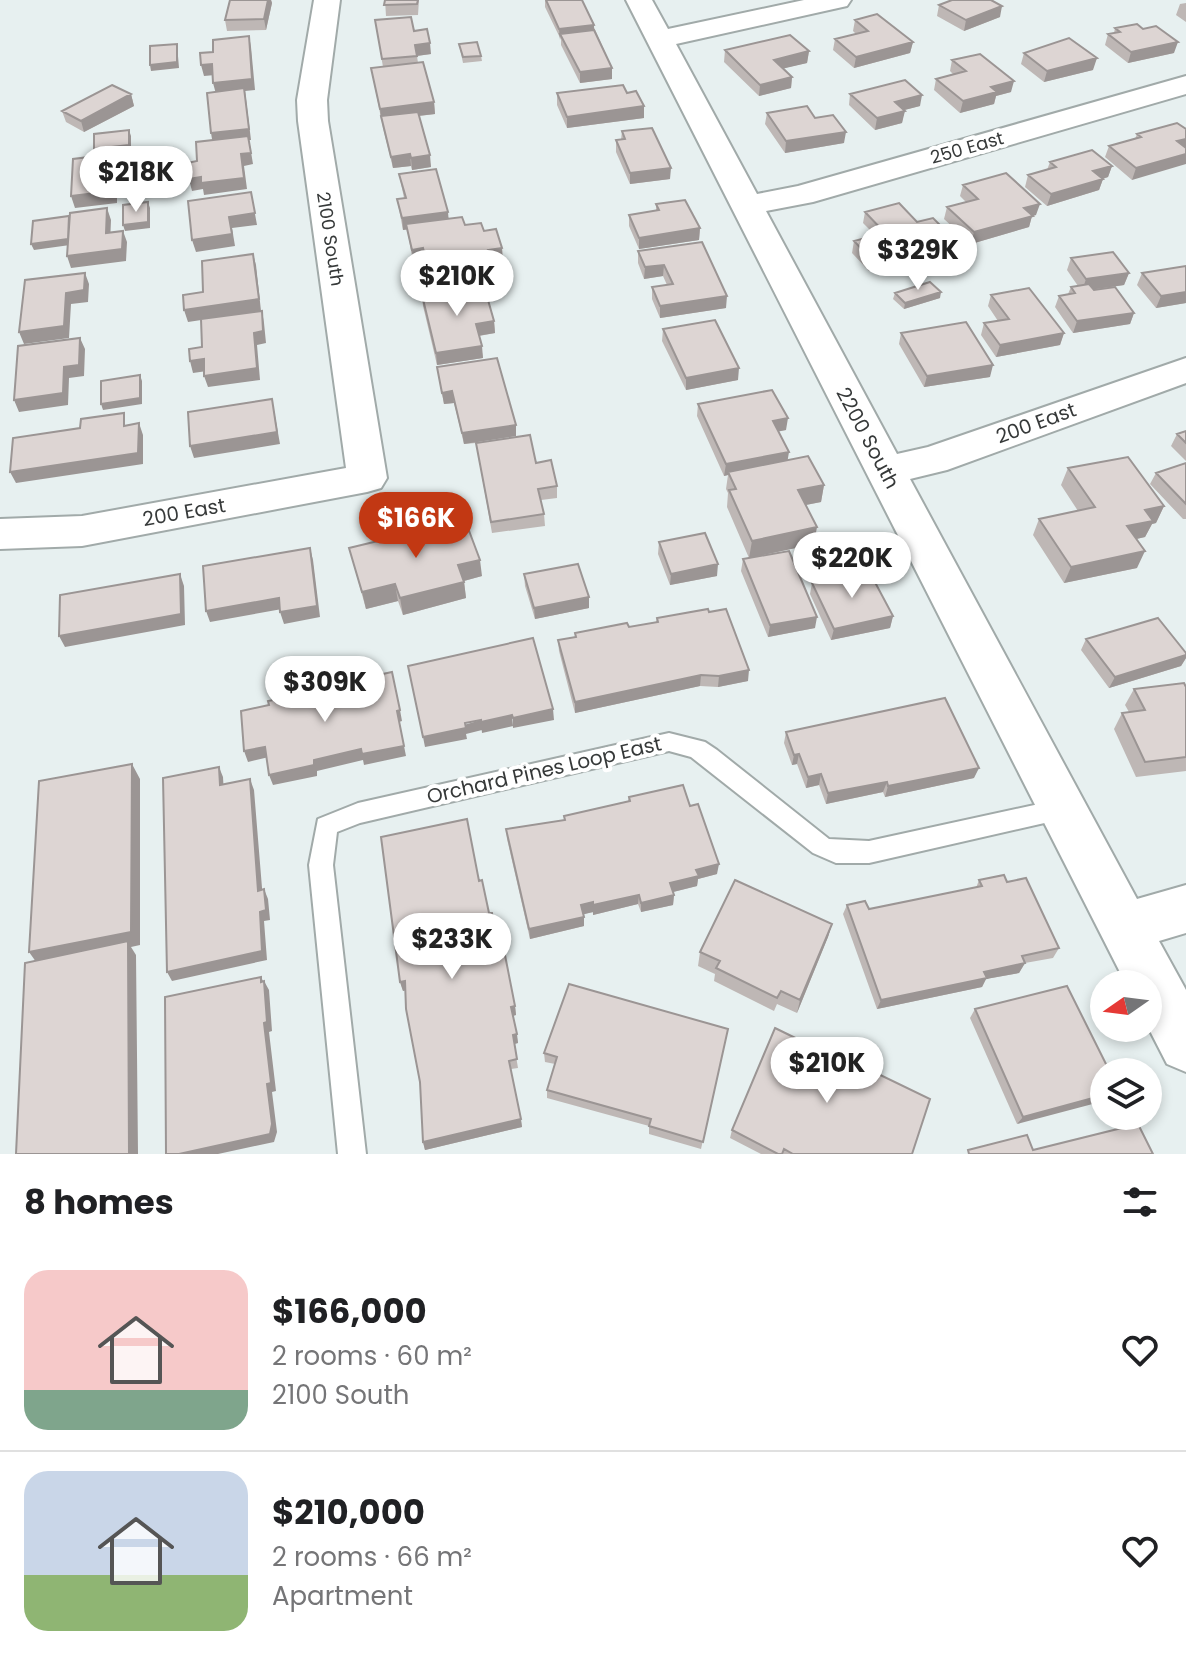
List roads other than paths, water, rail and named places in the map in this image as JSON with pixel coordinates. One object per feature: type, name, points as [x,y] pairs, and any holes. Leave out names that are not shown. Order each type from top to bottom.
[{"type":"street","name":"2100 South","points":[[327,0],[312,100],[313,121],[367,478]]},
{"type":"street","name":"2200 South","points":[[639,0],[1186,1045]]},
{"type":"street","points":[[659,39],[703,32],[838,0]]},
{"type":"street","name":"250 East","points":[[746,205],[802,195],[1186,85]]},
{"type":"street","name":"200 East","points":[[885,470],[933,460],[1186,370]]},
{"type":"street","name":"200 East","points":[[0,534],[82,531],[367,478]]},
{"type":"street","points":[[1124,927],[1186,909]]},
{"type":"lane","name":"Orchard Pines Loop East","points":[[352,1154],[321,865],[326,826],[358,813],[669,742],[697,749],[807,837],[836,852],[869,852],[1062,809]]}]
